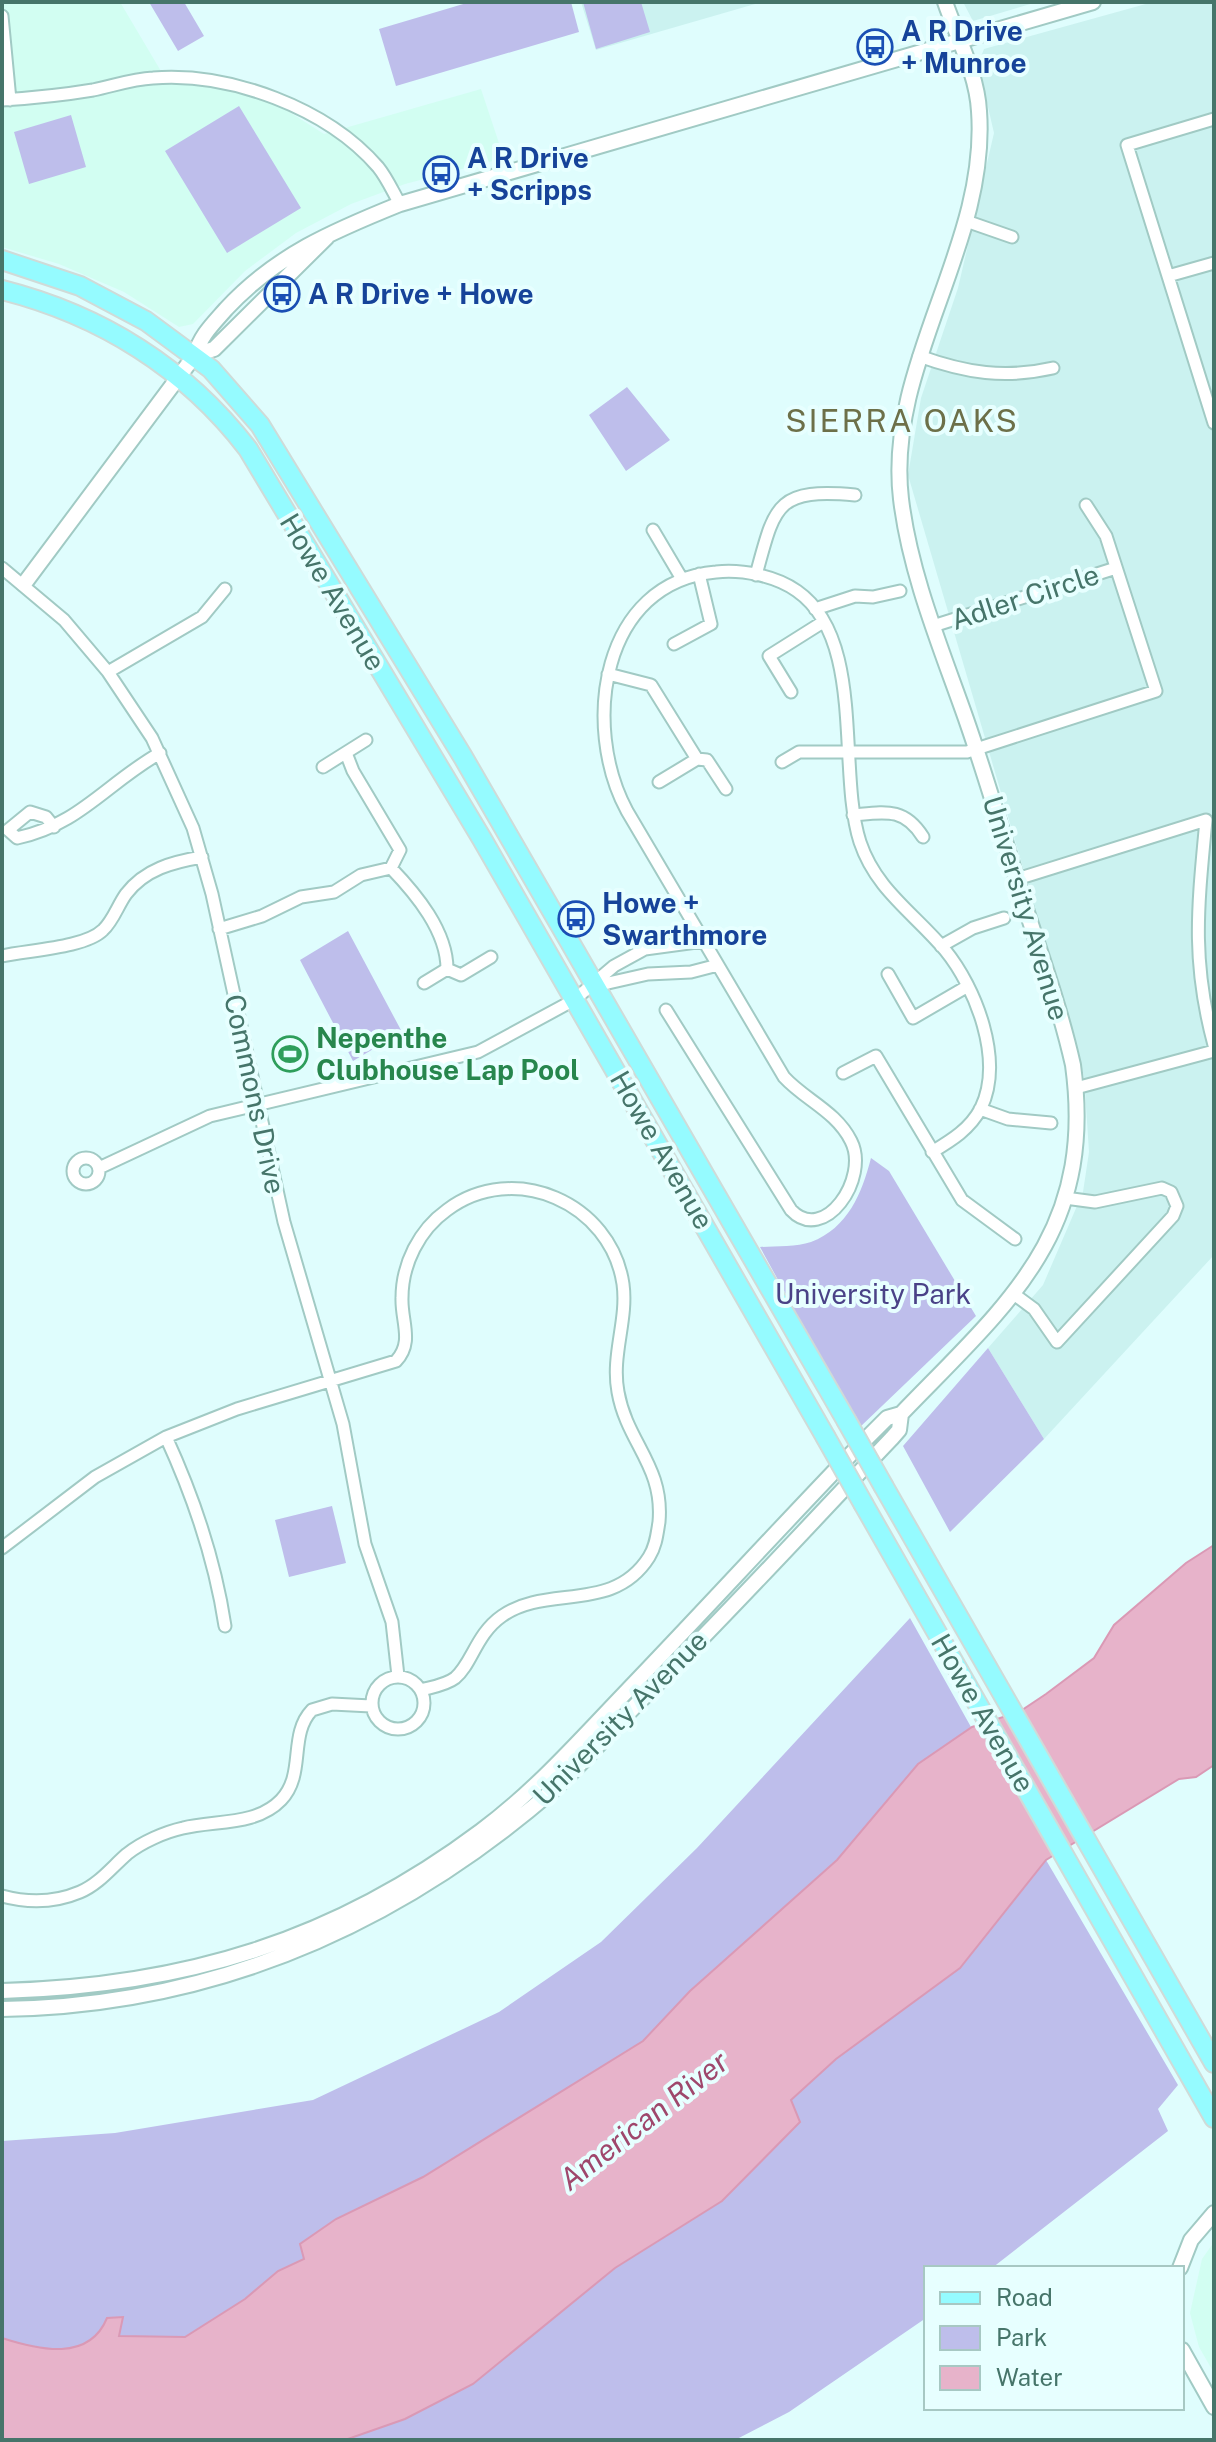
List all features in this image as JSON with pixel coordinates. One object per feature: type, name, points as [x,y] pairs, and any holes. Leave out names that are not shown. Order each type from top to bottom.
[{"type":"main road","name":"Howe Avenue","points":[[2,260],[96,294],[146,321],[195,355],[260,425],[463,757],[1214,2063]]},
{"type":"main road","name":"Howe Avenue","points":[[2,290],[78,314],[115,331],[179,376],[224,418],[248,449],[574,1000],[1214,2118]]},
{"type":"street","name":"University Avenue","points":[[2,1991],[114,1985],[209,1966],[335,1920],[411,1880],[483,1830],[573,1752],[849,1456],[887,1418],[901,1414],[1015,1295],[1047,1244],[1065,1198],[1076,1148],[1076,1088],[1067,1036],[976,749],[933,626],[909,544],[901,497],[903,432],[919,356],[966,221],[979,156],[979,110],[945,2]]},
{"type":"street","points":[[24,584],[195,355],[200,337],[242,292],[280,259],[306,244],[400,204],[1093,2]]},
{"type":"street","points":[[2,16],[6,100],[60,95],[150,78],[183,76],[232,83],[294,107],[357,148],[378,168],[400,204]]},
{"type":"street","points":[[1214,119],[1127,145],[1214,423]]},
{"type":"street","points":[[966,221],[1012,237]]},
{"type":"street","points":[[1168,276],[1214,263]]},
{"type":"street","points":[[919,356],[976,374],[1014,375],[1053,368]]},
{"type":"street","points":[[756,575],[769,525],[790,500],[811,492],[855,495]]},
{"type":"street","name":"Adler Circle","points":[[976,749],[1156,691],[1103,529],[1086,505]]},
{"type":"street","points":[[653,530],[682,579]]},
{"type":"street","name":"Commons Drive","points":[[2,568],[64,620],[108,672],[160,753],[182,801],[202,857],[296,1270],[332,1382],[365,1544],[396,1638],[398,1676]]},
{"type":"street","name":"Adler Circle","points":[[933,626],[1116,568]]},
{"type":"street","points":[[666,1010],[791,1210],[799,1219],[811,1221],[828,1214],[854,1183],[857,1161],[852,1141],[821,1105],[796,1090],[784,1077],[627,811],[611,776],[603,714],[608,674],[617,643],[637,611],[652,597],[682,579],[699,574],[724,571],[756,575],[797,591],[823,622],[841,669],[853,815],[862,849],[885,890],[941,946],[968,986],[989,1065],[980,1109],[967,1128],[932,1152]]},
{"type":"street","points":[[674,644],[711,624],[699,574]]},
{"type":"street","points":[[108,672],[202,617],[225,589]]},
{"type":"street","points":[[815,609],[855,596],[873,597],[900,591]]},
{"type":"street","points":[[791,692],[769,656],[823,622]]},
{"type":"street","points":[[608,674],[651,685],[697,759]]},
{"type":"street","points":[[323,767],[366,740]]},
{"type":"street","points":[[782,762],[799,752],[949,754],[976,749]]},
{"type":"street","points":[[54,827],[88,807],[108,787],[160,753]]},
{"type":"street","points":[[346,753],[353,771],[400,850],[391,868]]},
{"type":"street","points":[[659,782],[697,759],[707,760],[726,789]]},
{"type":"street","points":[[853,815],[902,815],[910,819],[923,837]]},
{"type":"street","points":[[1017,879],[1206,820],[1196,956],[1203,1005],[1214,1045]]},
{"type":"street","points":[[2,956],[81,942],[102,931],[128,892],[155,869],[202,857]]},
{"type":"street","points":[[219,929],[262,916],[301,897],[334,892],[361,875],[391,868]]},
{"type":"street","points":[[391,868],[414,892],[447,950],[447,969]]},
{"type":"street","points":[[941,946],[973,928],[1004,918]]},
{"type":"street","points":[[99,1168],[189,1124],[466,1056],[494,1045],[574,1000],[595,986],[614,966],[645,949],[704,941]]},
{"type":"street","points":[[447,969],[461,975],[491,957]]},
{"type":"street","points":[[595,986],[648,974],[691,972],[718,965]]},
{"type":"street","points":[[424,983],[447,969]]},
{"type":"street","points":[[888,974],[913,1018],[968,986]]},
{"type":"street","points":[[1076,1088],[1214,1051]]},
{"type":"street","points":[[843,1073],[876,1056],[962,1200],[1015,1239]]},
{"type":"street","points":[[980,1109],[1008,1119],[1051,1123]]},
{"type":"street","points":[[2,1548],[95,1477],[166,1437],[237,1409],[388,1366],[399,1358],[407,1340],[402,1296],[411,1253],[432,1223],[463,1200],[512,1188],[559,1198],[596,1225],[617,1258],[624,1300],[616,1353],[617,1390],[627,1423],[658,1484],[660,1507],[654,1548],[638,1570],[604,1592],[529,1604],[500,1617],[481,1636],[456,1677],[421,1690]]},
{"type":"street","points":[[1015,1295],[1034,1309],[1057,1342],[1173,1216],[1177,1206],[1171,1192],[1162,1188],[1095,1202],[1065,1198]]},
{"type":"street","name":"University Avenue","points":[[2,2009],[79,2007],[203,1984],[316,1944],[428,1883],[564,1781],[892,1438],[899,1430],[901,1414]]},
{"type":"street","points":[[166,1437],[186,1480],[212,1557],[225,1626]]},
{"type":"street","points":[[398,1676],[411,1680],[421,1690],[424,1699],[420,1717],[406,1728],[388,1727],[374,1715],[371,1706],[378,1685],[398,1676]]},
{"type":"street","points":[[2,1896],[40,1902],[79,1892],[98,1881],[129,1853],[152,1840],[182,1828],[243,1819],[270,1809],[290,1789],[297,1759],[298,1731],[312,1710],[332,1704],[371,1706]]},
{"type":"street","points":[[1181,2266],[1191,2240],[1214,2213]]},
{"type":"street","points":[[1184,2354],[1214,2407]]},
{"type":"shaded area","points":[[2,2],[120,2],[168,83],[213,85],[251,95],[283,108],[324,134],[481,89],[504,158],[405,184],[351,204],[296,233],[245,271],[193,324],[179,327],[124,292],[59,264],[2,247]]},
{"type":"shaded area","points":[[581,2],[762,2],[596,50]]},
{"type":"shaded area","points":[[963,2],[1037,2],[973,21]]},
{"type":"shaded area","points":[[1153,2],[1214,2],[1214,1255],[1044,1439],[988,1348],[1043,1285],[1083,1192],[1089,1152],[1084,1076],[908,475],[921,398],[958,288],[994,133],[978,64],[984,49]]},
{"type":"shaded area","points":[[1214,2242],[1214,2373],[1199,2347],[1190,2313],[1202,2259]]},
{"type":"green space","points":[[149,2],[184,2],[204,36],[178,51]]},
{"type":"green space","points":[[470,2],[571,2],[579,32],[396,86],[379,29]]},
{"type":"green space","points":[[583,2],[641,2],[650,32],[596,49]]},
{"type":"green space","points":[[239,106],[301,208],[227,253],[165,151]]},
{"type":"green space","points":[[71,115],[86,167],[29,184],[14,132]]},
{"type":"green space","points":[[627,387],[670,440],[626,471],[589,415]]},
{"type":"green space","points":[[348,931],[402,1032],[353,1061],[300,960]]},
{"type":"green space","name":"University Park","points":[[871,1158],[889,1171],[976,1316],[859,1428],[760,1247],[805,1244],[835,1228],[852,1208]]},
{"type":"green space","points":[[988,1348],[1044,1439],[950,1532],[903,1446]]},
{"type":"green space","points":[[332,1506],[346,1563],[289,1577],[275,1520]]},
{"type":"green space","points":[[910,1618],[971,1727],[918,1764],[837,1860],[690,1991],[643,2041],[423,2177],[336,2219],[300,2244],[305,2259],[215,2321],[186,2336],[170,2339],[118,2336],[122,2317],[107,2318],[99,2332],[76,2347],[47,2349],[2,2338],[2,2141],[115,2133],[313,2100],[499,2012],[601,1942],[697,1848]]},
{"type":"green space","points":[[1046,1860],[1178,2085],[1158,2109],[1168,2131],[995,2266],[924,2266],[924,2319],[789,2412],[735,2440],[345,2440],[405,2419],[615,2268],[722,2201],[791,2100],[836,2059],[960,1968]]},
{"type":"water","name":"American River","points":[[1214,1545],[1214,1765],[1196,1777],[1179,1779],[1046,1860],[960,1968],[836,2059],[791,2100],[800,2122],[722,2201],[615,2268],[473,2384],[405,2419],[345,2440],[2,2440],[2,2338],[47,2349],[76,2347],[99,2332],[107,2318],[123,2317],[119,2336],[185,2337],[245,2299],[278,2271],[304,2259],[300,2244],[336,2219],[423,2177],[643,2041],[690,1991],[837,1860],[918,1764],[972,1727],[1019,1712],[1046,1694],[1094,1658],[1114,1625],[1186,1563]]},
{"type":"place","name":"A R Drive + Munroe","points":[[875,47]]},
{"type":"place","name":"A R Drive + Scripps","points":[[441,174]]},
{"type":"place","name":"A R Drive + Howe","points":[[282,294]]},
{"type":"place","name":"Howe + Swarthmore","points":[[576,919]]},
{"type":"place","name":"Nepenthe Clubhouse Lap Pool","points":[[290,1054]]},
{"type":"district","name":"SIERRA OAKS","points":[[902,421]]}]
